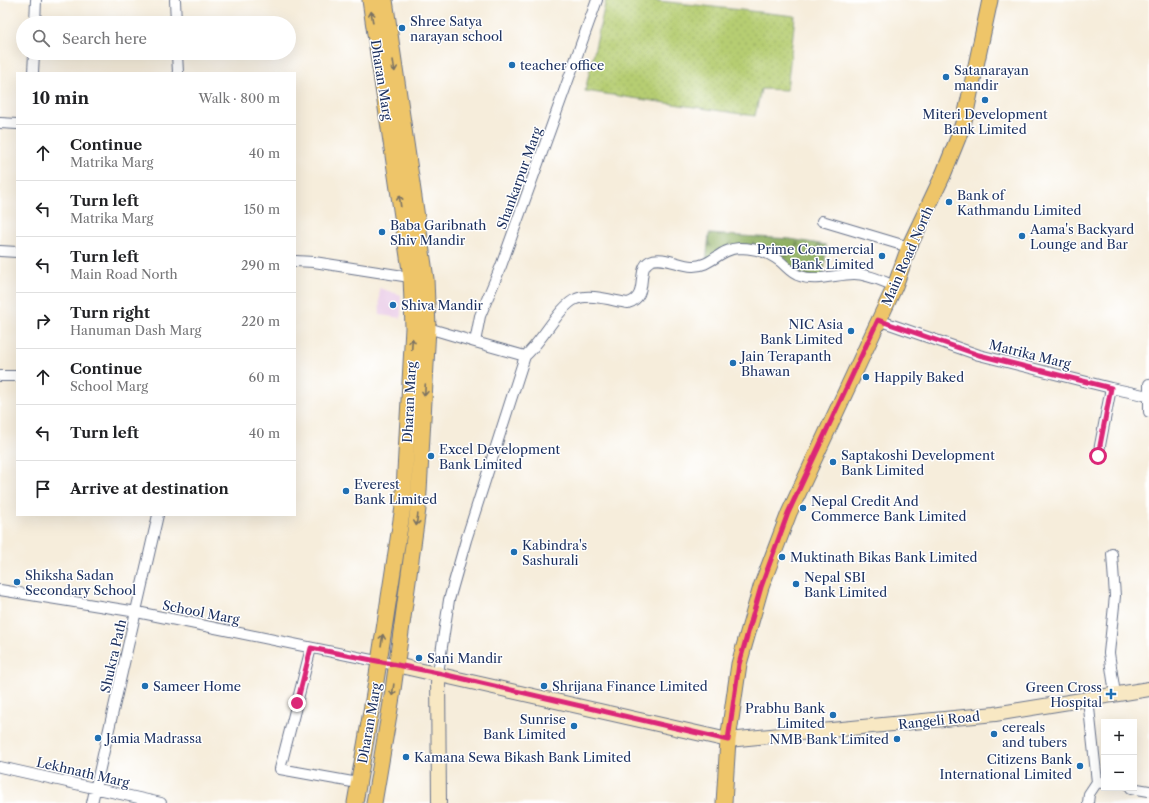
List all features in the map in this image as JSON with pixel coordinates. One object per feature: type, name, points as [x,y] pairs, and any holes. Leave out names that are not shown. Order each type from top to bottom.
[{"type":"main road","name":"Dharan Marg","points":[[370,0],[428,328],[418,508],[396,665],[374,803]]},
{"type":"main road","name":"Dharan Marg","points":[[355,803],[403,507],[413,328],[418,278],[384,0]]},
{"type":"main road","name":"Main Road North","points":[[724,803],[728,740],[739,664],[764,580],[788,513],[895,286],[909,248],[943,175],[958,138],[965,117],[990,0]]},
{"type":"main road","name":"Rangeli Road","points":[[396,665],[438,673],[728,740],[995,714],[1149,689]]},
{"type":"main road","points":[[438,673],[439,803]]},
{"type":"street","points":[[35,16],[36,0]]},
{"type":"street","points":[[175,0],[176,16]]},
{"type":"street","name":"Shankarpur Marg","points":[[474,342],[480,316],[501,266],[597,0]]},
{"type":"street","points":[[33,72],[34,60]]},
{"type":"street","points":[[177,60],[178,72]]},
{"type":"street","points":[[0,124],[16,124]]},
{"type":"street","points":[[822,221],[909,248]]},
{"type":"street","points":[[438,673],[449,600],[466,540],[525,356],[535,348],[567,305],[576,299],[589,297],[628,303],[634,301],[639,297],[646,265],[650,261],[657,259],[690,266],[703,266],[725,252],[736,248],[750,248],[764,252],[801,277],[854,274],[895,286]]},
{"type":"street","points":[[0,251],[16,252]]},
{"type":"street","points":[[296,261],[314,262],[418,278]]},
{"type":"street","name":"Matrika Marg","points":[[878,320],[979,355],[1148,396]]},
{"type":"street","points":[[428,328],[525,356]]},
{"type":"street","points":[[0,376],[16,376]]},
{"type":"street","points":[[1149,384],[1149,412]]},
{"type":"street","points":[[1098,456],[1111,388]]},
{"type":"street","name":"Shukra Path","points":[[92,803],[94,787],[137,612],[158,516]]},
{"type":"street","points":[[1112,554],[1115,596],[1109,653],[1115,694]]},
{"type":"street","name":"School Marg","points":[[0,590],[137,612],[396,665]]},
{"type":"street","points":[[311,648],[280,769],[358,783]]},
{"type":"street","points":[[1088,699],[1101,783],[1089,794],[1088,803]]},
{"type":"street","name":"Lekhnath Marg","points":[[0,767],[161,803]]},
{"type":"street","points":[[1137,789],[1149,791]]},
{"type":"shaded area","points":[[379,288],[401,295],[401,318],[380,315]]},
{"type":"green space","points":[[606,0],[650,0],[795,16],[787,90],[761,89],[755,116],[585,91]]},
{"type":"green space","points":[[709,234],[790,239],[826,245],[824,278],[809,278],[761,251],[741,250],[706,264]]},
{"type":"place","name":"Shree Satya narayan school","points":[[402,28]]},
{"type":"place","name":"teacher office","points":[[512,65]]},
{"type":"place","name":"Satanarayan mandir","points":[[946,77]]},
{"type":"place","name":"Miteri Development Bank Limited","points":[[985,100]]},
{"type":"place","name":"Bank of Kathmandu Limited","points":[[949,202]]},
{"type":"place","name":"Baba Garibnath Shiv Mandir","points":[[382,232]]},
{"type":"place","name":"Aama's Backyard Lounge and Bar","points":[[1022,236]]},
{"type":"place","name":"Prime Commercial Bank Limited","points":[[882,256]]},
{"type":"place","name":"Shiva Mandir","points":[[393,305]]},
{"type":"place","name":"NIC Asia Bank Limited","points":[[851,331]]},
{"type":"place","name":"Jain Terapanth Bhawan","points":[[733,363]]},
{"type":"place","name":"Happily Baked","points":[[866,377]]},
{"type":"place","name":"Excel Development Bank Limited","points":[[431,456]]},
{"type":"place","name":"Saptakoshi Development Bank Limited","points":[[833,462]]},
{"type":"place","name":"Everest Bank Limited","points":[[346,491]]},
{"type":"place","name":"Nepal Credit And Commerce Bank Limited","points":[[803,508]]},
{"type":"place","name":"Kabindra's Sashurali","points":[[514,552]]},
{"type":"place","name":"Muktinath Bikas Bank Limited","points":[[782,557]]},
{"type":"place","name":"Shiksha Sadan Secondary School","points":[[17,582]]},
{"type":"place","name":"Nepal SBI Bank Limited","points":[[796,584]]},
{"type":"place","name":"Sani Mandir","points":[[419,658]]},
{"type":"place","name":"Sameer Home","points":[[145,686]]},
{"type":"place","name":"Shrijana Finance Limited","points":[[544,686]]},
{"type":"place","name":"Green Cross Hospital","points":[[1111,694]]},
{"type":"place","name":"Prabhu Bank Limited","points":[[833,715]]},
{"type":"place","name":"Sunrise Bank Limited","points":[[574,726]]},
{"type":"place","name":"cereals and tubers","points":[[994,734]]},
{"type":"place","name":"Jamia Madrassa","points":[[98,738]]},
{"type":"place","name":"NMB Bank Limited","points":[[897,739]]},
{"type":"place","name":"Kamana Sewa Bikash Bank Limited","points":[[406,757]]},
{"type":"place","name":"Citizens Bank International Limited","points":[[1080,766]]},
{"type":"route","points":[[297,703],[311,648],[438,673],[728,740],[739,664],[761,587],[788,513],[878,320],[979,355],[1111,388],[1110,401],[1104,422],[1098,456]]}]
